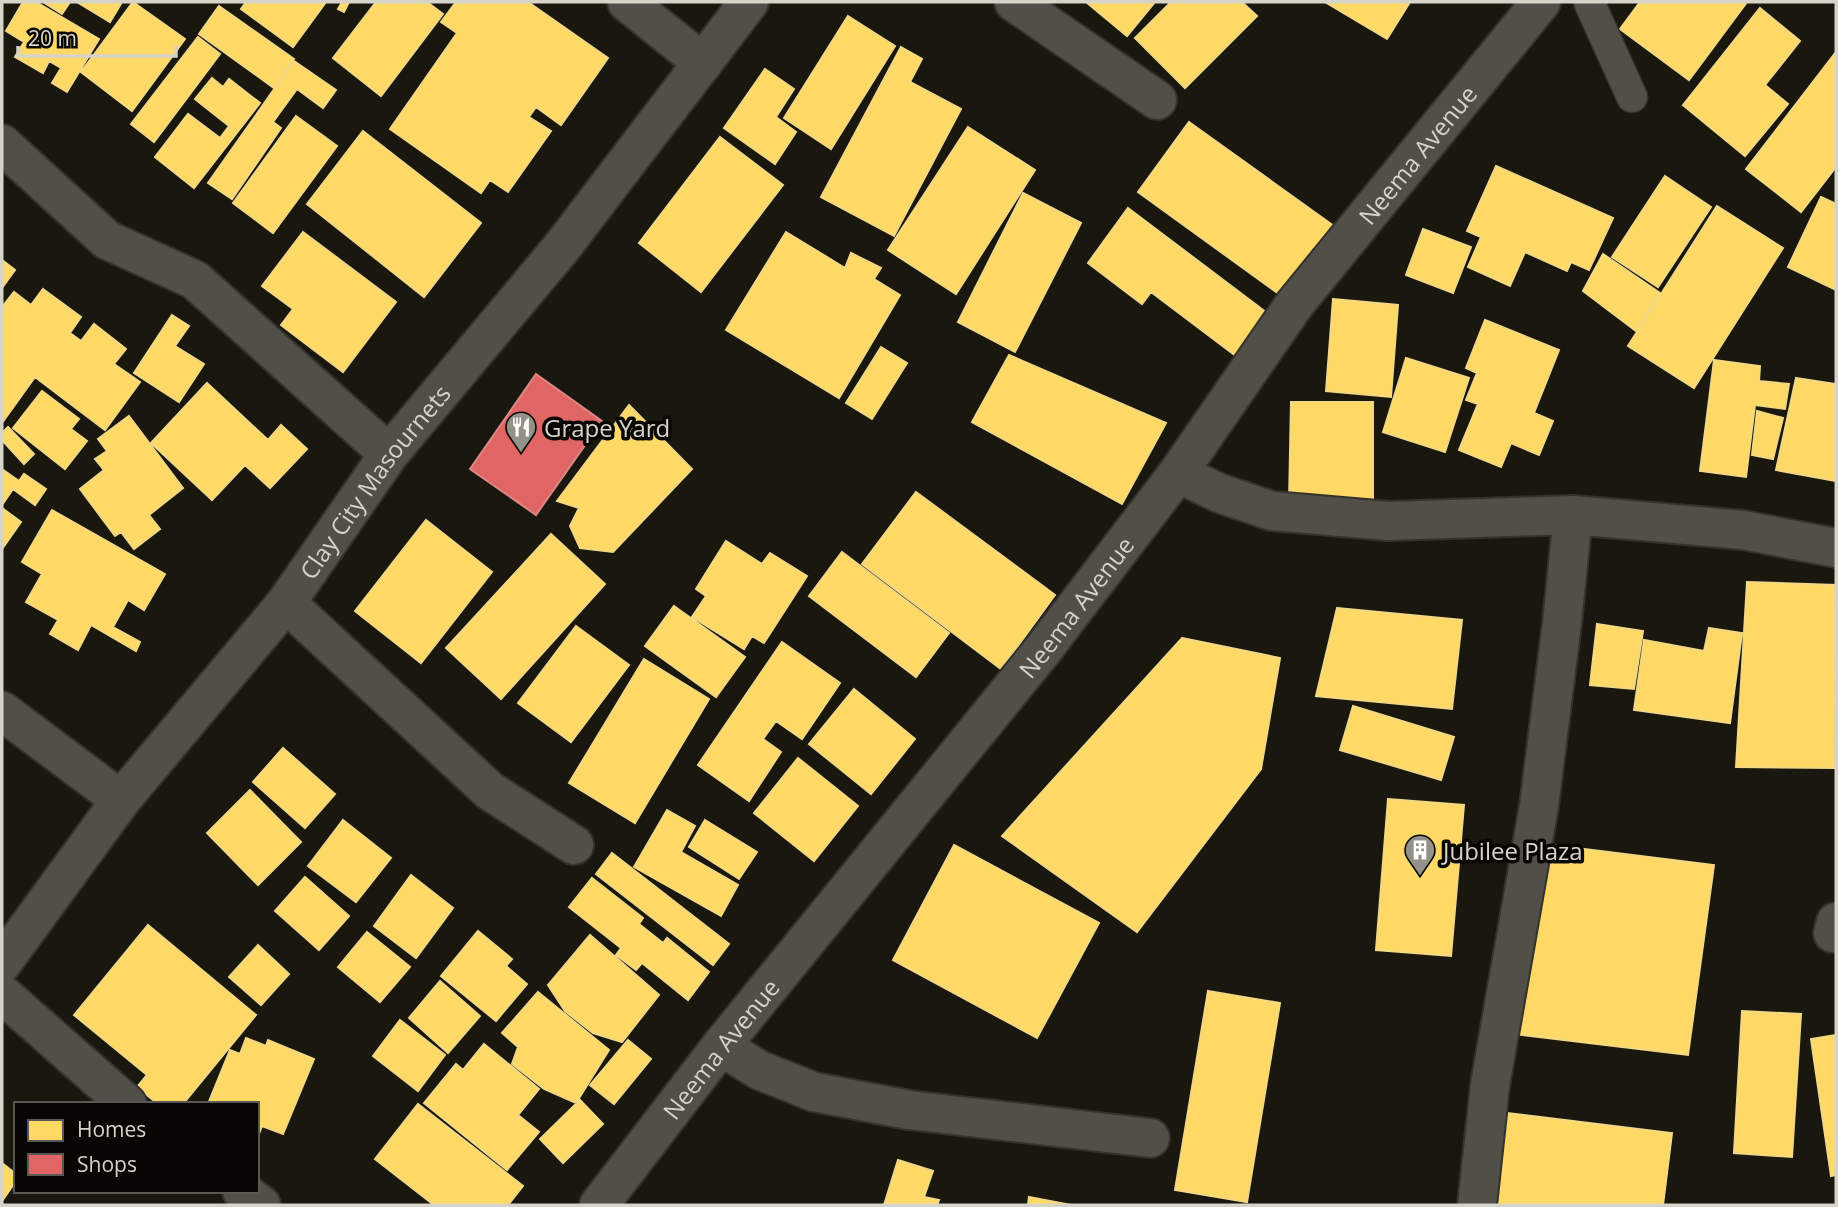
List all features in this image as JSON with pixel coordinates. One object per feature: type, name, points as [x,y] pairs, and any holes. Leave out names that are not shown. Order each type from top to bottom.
[{"type":"street","points":[[626,2],[703,63]]},
{"type":"street","name":"Clay City Masournets","points":[[2,963],[121,800],[286,603],[389,454],[562,247],[749,2]]},
{"type":"street","points":[[1014,2],[1157,100]]},
{"type":"street","name":"Neema Avenue","points":[[599,1205],[721,1046],[1042,652],[1178,473],[1294,305],[1541,2]]},
{"type":"street","points":[[2,144],[107,240],[195,280],[389,454]]},
{"type":"street","points":[[1178,473],[1219,493],[1272,511],[1388,522],[1573,515],[1743,530],[1836,548]]},
{"type":"street","points":[[1477,1205],[1490,1085],[1539,806],[1573,515]]},
{"type":"street","points":[[286,603],[490,791],[574,845]]},
{"type":"street","points":[[2,711],[121,800]]},
{"type":"street","points":[[2,994],[125,1102]]},
{"type":"street","points":[[721,1046],[759,1070],[814,1091],[909,1110],[1150,1138]]},
{"type":"street","points":[[245,1193],[261,1205]]},
{"type":"lane","points":[[1590,2],[1632,97]]},
{"type":"building: Homes","points":[[23,2],[36,2],[99,39],[67,92],[52,83],[61,68],[49,61],[43,73],[15,57],[24,42],[6,31]]},
{"type":"building: Homes","points":[[43,2],[70,2],[62,14]]},
{"type":"building: Homes","points":[[77,2],[122,2],[110,22]]},
{"type":"building: Homes","points":[[133,2],[185,39],[132,111],[81,72]]},
{"type":"building: Homes","points":[[246,2],[326,2],[293,47],[241,9]]},
{"type":"building: Homes","points":[[342,2],[349,2],[344,12],[338,9]]},
{"type":"building: Homes","points":[[376,2],[427,2],[443,14],[381,96],[333,58]]},
{"type":"building: Homes","points":[[456,2],[528,2],[608,58],[561,125],[536,107],[529,117],[551,131],[508,192],[490,180],[481,193],[390,129],[457,33],[441,22]]},
{"type":"building: Homes","points":[[1086,2],[1155,2],[1127,36]]},
{"type":"building: Homes","points":[[1171,2],[1242,2],[1257,16],[1185,88],[1135,38]]},
{"type":"building: Homes","points":[[1325,2],[1410,2],[1387,39]]},
{"type":"building: Homes","points":[[1640,2],[1747,2],[1689,80],[1620,29]]},
{"type":"building: Homes","points":[[219,6],[294,59],[274,88],[199,34]]},
{"type":"building: Homes","points":[[1760,8],[1800,41],[1765,85],[1788,104],[1745,156],[1683,105]]},
{"type":"building: Homes","points":[[848,16],[895,46],[831,149],[784,118]]},
{"type":"building: Homes","points":[[198,37],[220,54],[154,142],[131,124]]},
{"type":"building: Homes","points":[[901,47],[922,59],[910,82],[961,109],[894,236],[821,197]]},
{"type":"building: Homes","points":[[1836,52],[1836,167],[1801,212],[1746,169]]},
{"type":"building: Homes","points":[[294,61],[336,90],[323,108],[297,89],[273,122],[281,128],[232,199],[208,183]]},
{"type":"building: Homes","points":[[765,69],[794,89],[776,117],[796,132],[775,164],[724,128]]},
{"type":"building: Homes","points":[[212,78],[223,87],[229,79],[260,103],[194,188],[155,157],[188,114],[220,138],[229,126],[195,99]]},
{"type":"building: Homes","points":[[296,116],[337,146],[273,233],[233,203]]},
{"type":"building: Homes","points":[[1189,122],[1345,234],[1294,305],[1138,192]]},
{"type":"building: Homes","points":[[968,127],[1035,170],[956,294],[888,250]]},
{"type":"building: Homes","points":[[363,131],[481,223],[424,297],[307,204]]},
{"type":"building: Homes","points":[[720,137],[783,185],[701,292],[639,243]]},
{"type":"building: Homes","points":[[1496,166],[1613,218],[1589,270],[1571,262],[1567,271],[1525,252],[1510,286],[1468,267],[1481,237],[1467,231]]},
{"type":"building: Homes","points":[[1665,176],[1711,207],[1658,287],[1612,257]]},
{"type":"building: Homes","points":[[1023,193],[1081,223],[1015,352],[958,322]]},
{"type":"building: Homes","points":[[1821,197],[1836,204],[1836,290],[1788,267]]},
{"type":"building: Homes","points":[[1717,206],[1783,248],[1694,388],[1628,346]]},
{"type":"building: Homes","points":[[1128,208],[1267,313],[1236,356],[1151,292],[1142,304],[1088,263]]},
{"type":"building: Homes","points":[[1423,229],[1471,247],[1453,293],[1406,275]]},
{"type":"building: Homes","points":[[303,232],[396,302],[343,372],[281,325],[293,309],[262,286]]},
{"type":"building: Homes","points":[[786,232],[845,268],[851,253],[881,268],[874,279],[900,295],[839,398],[726,330]]},
{"type":"building: Homes","points":[[1603,254],[1660,293],[1636,331],[1583,291]]},
{"type":"building: Homes","points":[[2,260],[15,270],[2,288]]},
{"type":"building: Homes","points":[[43,289],[81,317],[70,333],[81,341],[94,324],[126,349],[114,364],[140,382],[105,430],[35,377],[2,423],[2,307],[14,292],[31,305]]},
{"type":"building: Homes","points":[[1333,299],[1398,305],[1391,397],[1326,391]]},
{"type":"building: Homes","points":[[172,315],[189,326],[175,346],[204,364],[179,402],[134,373]]},
{"type":"building: Homes","points":[[1485,320],[1559,350],[1534,413],[1553,421],[1539,455],[1511,443],[1501,467],[1459,450],[1478,404],[1466,400],[1477,373],[1466,368]]},
{"type":"building: Homes","points":[[881,347],[907,363],[872,419],[846,403]]},
{"type":"building: Homes","points":[[1009,355],[1166,423],[1122,504],[972,422]]},
{"type":"building: Homes","points":[[1406,358],[1469,378],[1445,452],[1383,432]]},
{"type":"building: Homes","points":[[1714,360],[1760,366],[1759,381],[1789,384],[1785,409],[1755,405],[1746,477],[1700,471]]},
{"type":"building: Homes","points":[[1796,378],[1836,384],[1836,481],[1776,470]]},
{"type":"building: Homes","points":[[207,383],[268,440],[281,425],[307,449],[270,488],[245,465],[212,500],[151,443]]},
{"type":"building: Homes","points":[[42,391],[79,419],[71,429],[87,441],[65,469],[13,428]]},
{"type":"building: Homes","points":[[1291,402],[1373,402],[1373,503],[1289,502]]},
{"type":"building: Homes","points":[[629,405],[692,469],[613,552],[580,548],[570,526],[579,508],[557,501]]},
{"type":"building: Homes","points":[[1757,411],[1783,418],[1773,459],[1752,455]]},
{"type":"building: Homes","points":[[129,416],[183,488],[149,515],[160,529],[134,549],[121,532],[115,536],[80,489],[104,470],[95,459],[107,451],[98,439]]},
{"type":"building: Homes","points":[[8,427],[34,454],[24,464],[2,440],[2,433]]},
{"type":"building: Homes","points":[[2,469],[19,481],[24,474],[46,489],[35,505],[13,489],[2,505]]},
{"type":"building: Homes","points":[[916,492],[1055,595],[1001,669],[862,564]]},
{"type":"building: Homes","points":[[2,508],[21,522],[2,549]]},
{"type":"building: Homes","points":[[52,510],[165,574],[144,610],[128,600],[113,627],[140,642],[136,651],[91,625],[78,650],[50,634],[58,620],[26,602],[42,574],[22,562]]},
{"type":"building: Homes","points":[[426,520],[492,572],[421,663],[355,611]]},
{"type":"building: Homes","points":[[551,534],[605,584],[501,699],[446,648]]},
{"type":"building: Homes","points":[[726,541],[762,564],[770,553],[807,576],[764,643],[752,636],[744,649],[692,617],[706,596],[696,589]]},
{"type":"building: Homes","points":[[842,552],[949,633],[916,677],[809,596]]},
{"type":"building: Homes","points":[[1747,582],[1836,585],[1835,768],[1736,767]]},
{"type":"building: Homes","points":[[674,606],[745,657],[716,697],[645,646]]},
{"type":"building: Homes","points":[[1337,608],[1462,620],[1452,709],[1316,696]]},
{"type":"building: Homes","points":[[1597,624],[1643,631],[1634,689],[1590,685]]},
{"type":"building: Homes","points":[[576,626],[629,665],[571,742],[518,703]]},
{"type":"building: Homes","points":[[1709,628],[1742,633],[1730,723],[1634,710],[1644,640],[1704,651]]},
{"type":"building: Homes","points":[[1182,638],[1280,658],[1261,769],[1137,932],[1002,836]]},
{"type":"building: Homes","points":[[782,642],[840,683],[802,739],[776,721],[763,739],[781,752],[749,801],[698,765]]},
{"type":"building: Homes","points":[[644,659],[709,699],[635,823],[569,783]]},
{"type":"building: Homes","points":[[854,689],[915,739],[871,794],[809,744]]},
{"type":"building: Homes","points":[[1353,706],[1454,737],[1441,780],[1340,750]]},
{"type":"building: Homes","points":[[283,748],[335,794],[305,828],[253,782]]},
{"type":"building: Homes","points":[[798,758],[858,806],[814,861],[754,813]]},
{"type":"building: Homes","points":[[250,790],[301,842],[258,885],[207,833]]},
{"type":"building: Homes","name":"Jubilee Plaza","points":[[1388,799],[1464,805],[1451,956],[1376,950]]},
{"type":"building: Homes","points":[[667,810],[695,826],[681,852],[738,885],[721,916],[634,867]]},
{"type":"building: Homes","points":[[343,820],[391,858],[356,902],[308,866]]},
{"type":"building: Homes","points":[[705,820],[757,852],[739,879],[689,847]]},
{"type":"building: Homes","points":[[1536,843],[1714,865],[1688,1055],[1514,1034]]},
{"type":"building: Homes","points":[[954,845],[1099,923],[1037,1038],[893,960]]},
{"type":"building: Homes","points":[[612,853],[729,944],[713,965],[596,874]]},
{"type":"building: Homes","points":[[411,875],[453,908],[416,958],[374,926]]},
{"type":"building: Homes","points":[[305,877],[349,916],[319,950],[275,911]]},
{"type":"building: Homes","points":[[592,878],[643,918],[639,924],[663,943],[667,938],[709,972],[688,1000],[642,963],[636,970],[616,955],[621,948],[569,907]]},
{"type":"building: Homes","points":[[148,925],[256,1015],[185,1102],[156,1102],[137,1087],[147,1075],[74,1015]]},
{"type":"building: Homes","points":[[478,931],[512,959],[506,966],[527,984],[496,1021],[441,976]]},
{"type":"building: Homes","points":[[367,932],[410,967],[380,1002],[338,967]]},
{"type":"building: Homes","points":[[590,935],[659,995],[622,1042],[593,1033],[565,1011],[548,985]]},
{"type":"building: Homes","points":[[258,945],[289,974],[261,1005],[229,977]]},
{"type":"building: Homes","points":[[440,981],[480,1016],[448,1053],[409,1018]]},
{"type":"building: Homes","points":[[1208,991],[1280,1003],[1247,1202],[1175,1190]]},
{"type":"building: Homes","points":[[538,992],[609,1050],[576,1103],[544,1089],[512,1064],[518,1047],[502,1033]]},
{"type":"building: Homes","points":[[1742,1011],[1801,1014],[1792,1157],[1734,1153]]},
{"type":"building: Homes","points":[[400,1020],[445,1055],[418,1091],[373,1056]]},
{"type":"building: Homes","points":[[1836,1035],[1836,1175],[1831,1176],[1811,1039]]},
{"type":"building: Homes","points":[[246,1038],[266,1046],[268,1040],[314,1059],[283,1134],[262,1126],[259,1134],[259,1102],[209,1102],[230,1050],[240,1054]]},
{"type":"building: Homes","points":[[628,1040],[651,1059],[614,1104],[590,1085]]},
{"type":"building: Homes","points":[[484,1044],[539,1089],[518,1115],[539,1132],[507,1170],[424,1103],[456,1064],[463,1070]]},
{"type":"building: Homes","points":[[580,1100],[603,1124],[563,1163],[540,1139]]},
{"type":"building: Homes","points":[[418,1104],[523,1186],[508,1205],[434,1205],[375,1159]]},
{"type":"building: Homes","points":[[1507,1113],[1672,1133],[1663,1205],[1497,1205]]},
{"type":"building: Homes","points":[[898,1160],[933,1171],[924,1197],[939,1200],[937,1205],[884,1205]]},
{"type":"building: Homes","points":[[2,1163],[14,1172],[14,1184],[2,1201]]},
{"type":"building: Homes","points":[[1029,1197],[1071,1205],[1028,1205]]},
{"type":"building: Shops","points":[[536,374],[602,421],[536,515],[470,469]]},
{"type":"place","name":"Grape Yard","points":[[521,454]]},
{"type":"place","name":"Jubilee Plaza","points":[[1420,877]]}]
